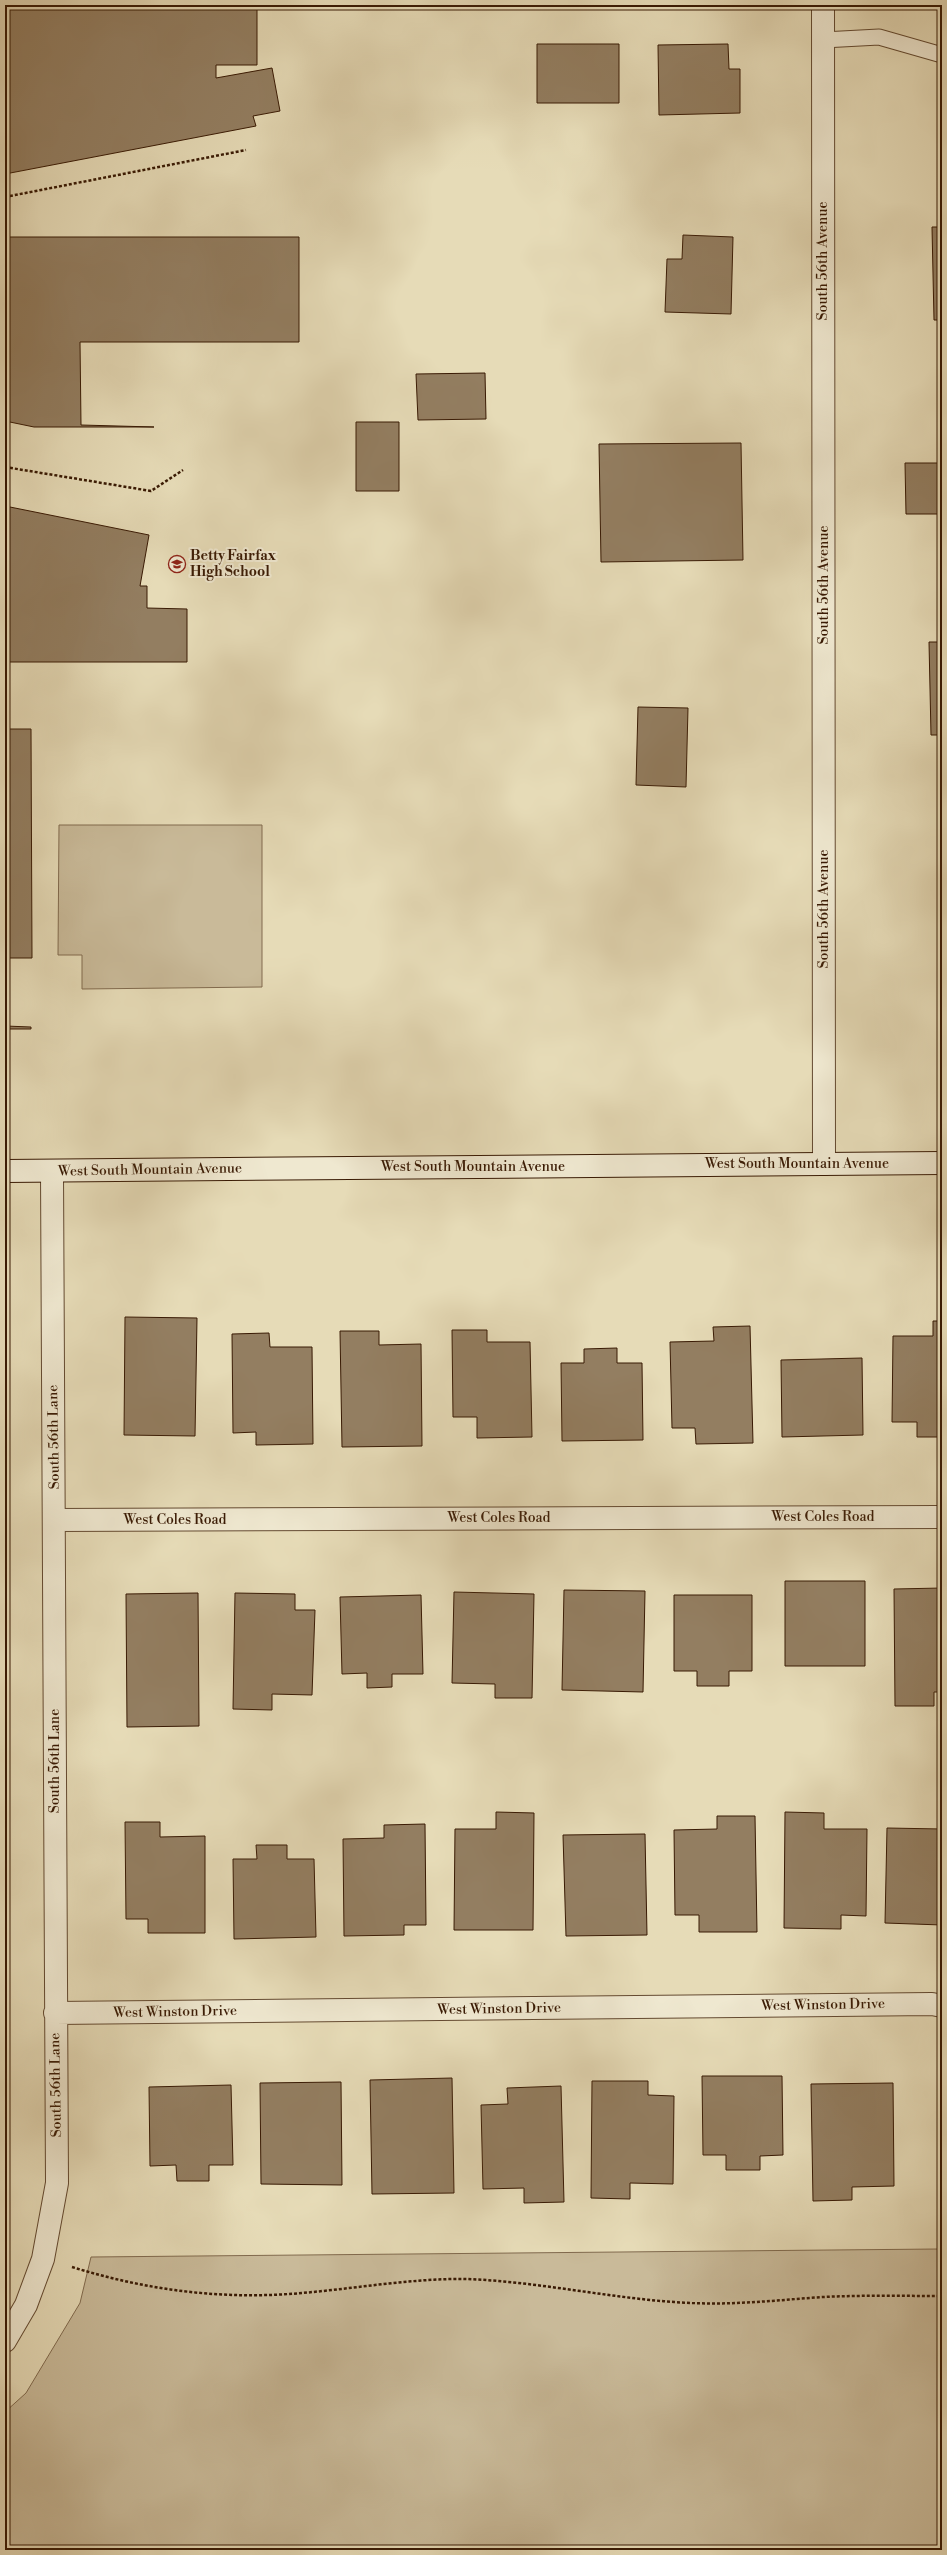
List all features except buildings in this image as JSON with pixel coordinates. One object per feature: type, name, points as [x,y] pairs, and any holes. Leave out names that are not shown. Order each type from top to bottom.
[{"type":"street","name":"South 56th Avenue","points":[[823,5],[824,1164]]},
{"type":"street","name":"West South Mountain Avenue","points":[[5,1171],[52,1172],[942,1163]]},
{"type":"street","name":"South 56th Lane","points":[[5,2341],[26,2305],[43,2259],[57,2183],[55,2013],[55,1520],[52,1172]]},
{"type":"street","name":"West Coles Road","points":[[55,1520],[942,1516]]},
{"type":"street","name":"West Winston Drive","points":[[55,2013],[916,2004],[942,2006]]},
{"type":"lane","points":[[823,40],[879,37],[942,55]]},
{"type":"path","points":[[5,197],[246,150]]},
{"type":"path","points":[[5,467],[151,491],[183,470]]},
{"type":"path","points":[[43,2259],[120,2282],[166,2290],[216,2295],[286,2294],[467,2279],[516,2282],[689,2303],[747,2304],[824,2297],[942,2296]]},
{"type":"shaded area","points":[[59,825],[262,825],[262,987],[82,989],[82,955],[58,955]]},
{"type":"shaded area","points":[[938,2249],[942,2550],[5,2550],[5,2412],[26,2393],[80,2303],[91,2257]]},
{"type":"place","name":"Betty Fairfax High School","points":[[177,564]]}]
